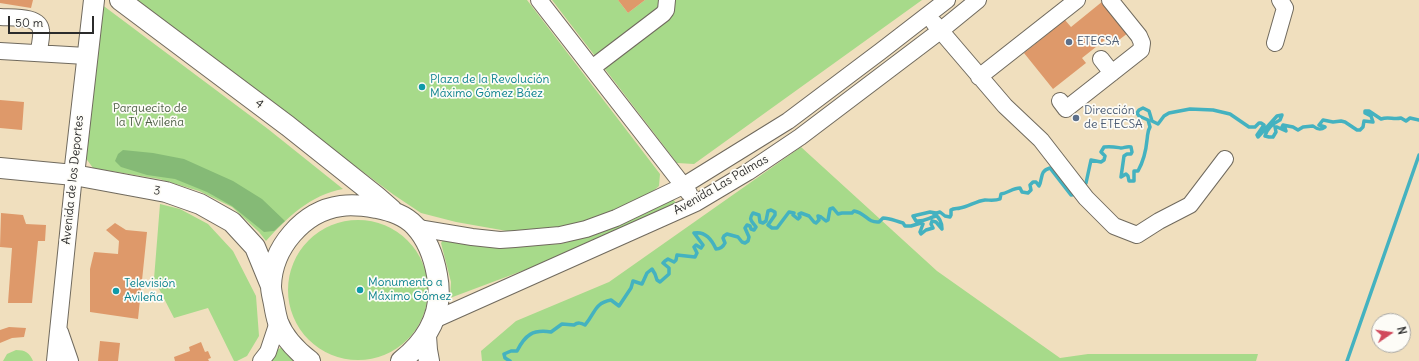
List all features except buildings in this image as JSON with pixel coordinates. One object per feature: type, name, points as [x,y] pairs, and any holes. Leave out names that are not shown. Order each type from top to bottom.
[{"type":"main road","name":"Avenida de los Deportes","points":[[74,175],[86,56],[94,0]]},
{"type":"main road","name":"4","points":[[120,0],[288,126],[394,212]]},
{"type":"main road","name":"3","points":[[0,168],[74,175],[166,192],[200,204],[232,222],[254,247],[271,286]]},
{"type":"main road","points":[[310,361],[289,341],[278,322],[271,286],[275,264],[285,243],[300,226],[319,213],[340,206],[363,205],[394,212],[415,226],[434,258],[440,289],[430,328],[427,350],[429,361]]},
{"type":"main road","points":[[401,361],[414,351],[430,328]]},
{"type":"street","points":[[540,0],[696,203]]},
{"type":"street","points":[[592,68],[663,14],[666,10],[667,0]]},
{"type":"street","name":"Avenida Las Palmas","points":[[415,226],[436,231],[500,240],[560,235],[586,229],[616,218],[683,186],[788,121],[947,0]]},
{"type":"street","name":"Avenida Las Palmas","points":[[430,328],[696,203],[748,172],[800,137],[940,31],[978,0]]},
{"type":"street","points":[[979,77],[1077,0]]},
{"type":"street","points":[[1060,101],[1066,109],[1141,50],[1142,43],[1139,36],[1110,0]]},
{"type":"street","points":[[1275,43],[1283,4]]},
{"type":"street","points":[[928,15],[979,77],[1005,106],[1041,140],[1086,198],[1114,226],[1137,235],[1159,221],[1190,205],[1225,159]]},
{"type":"street","points":[[0,18],[31,19],[37,22],[40,25],[41,31],[38,53]]},
{"type":"street","points":[[0,51],[86,56]]},
{"type":"street","points":[[1101,59],[1112,73]]},
{"type":"street","name":"Avenida de los Deportes","points":[[55,361],[74,175]]},
{"type":"street","points":[[261,361],[268,352],[278,322]]},
{"type":"street","points":[[58,326],[70,361]]},
{"type":"green space","name":"Plaza de la Revolución Máximo Gómez Báez","points":[[133,0],[527,0],[660,174],[659,186],[646,197],[621,210],[577,224],[551,230],[507,231],[456,222],[421,213],[394,195]]},
{"type":"green space","points":[[552,0],[618,0],[628,13],[645,0],[922,0],[694,164],[677,163]]},
{"type":"green space","name":"Parquecito de la TV Avileña","points":[[101,4],[268,129],[343,189],[320,196],[300,208],[266,241],[259,232],[232,207],[199,191],[159,179],[93,168],[85,157]]},
{"type":"green space","points":[[801,147],[937,271],[1060,358],[1088,354],[1258,354],[1256,361],[482,361],[481,351],[516,321],[609,282]]},
{"type":"green space","points":[[123,150],[153,153],[184,159],[233,181],[262,199],[285,221],[274,231],[264,232],[232,206],[207,192],[175,179],[147,175],[121,167],[115,161],[118,154]]},
{"type":"green space","points":[[673,199],[676,203],[594,244],[450,298],[451,282],[441,243],[444,239],[500,246],[560,244],[587,237]]},
{"type":"green space","points":[[160,204],[180,209],[208,224],[233,251],[256,296],[259,336],[247,356],[234,361],[208,308],[174,318],[154,279]]},
{"type":"green space","points":[[365,220],[385,225],[397,231],[408,240],[417,251],[423,263],[427,276],[427,304],[423,317],[417,329],[408,340],[397,349],[385,355],[372,359],[351,360],[331,355],[319,349],[308,340],[299,329],[289,304],[288,283],[293,263],[299,251],[308,240],[319,231],[344,221]]},
{"type":"green space","points":[[282,347],[297,361],[271,361],[277,350]]},
{"type":"green space","points":[[16,350],[27,352],[33,361],[3,361],[7,354]]},
{"type":"waterway","points":[[1082,188],[1086,183],[1091,160],[1101,162],[1104,160],[1105,156],[1101,152],[1104,147],[1131,147],[1131,154],[1124,156],[1121,177],[1126,174],[1129,181],[1134,181],[1134,171],[1138,171],[1143,160],[1150,127],[1148,120],[1139,116],[1137,113],[1143,108],[1149,111],[1152,121],[1158,124],[1164,116],[1169,113],[1190,109],[1213,110],[1230,114],[1249,127],[1255,127],[1259,123],[1264,125],[1257,135],[1258,137],[1277,116],[1282,115],[1280,120],[1271,126],[1265,136],[1273,137],[1276,132],[1275,127],[1286,131],[1285,128],[1282,127],[1283,125],[1293,127],[1298,130],[1303,127],[1313,126],[1321,129],[1325,127],[1319,125],[1323,120],[1345,122],[1357,130],[1360,130],[1363,127],[1364,121],[1373,122],[1371,116],[1365,113],[1365,111],[1369,111],[1381,119],[1401,118],[1406,121],[1410,118],[1419,120]]},
{"type":"waterway","points":[[1347,361],[1419,155]]},
{"type":"waterway","points":[[510,361],[505,358],[504,354],[511,351],[517,351],[523,341],[530,334],[539,331],[551,332],[562,324],[574,325],[580,323],[585,325],[598,306],[605,301],[611,300],[619,306],[631,288],[633,281],[642,284],[647,273],[652,269],[657,280],[660,282],[669,274],[669,268],[663,263],[665,261],[668,259],[674,262],[677,255],[695,257],[697,253],[694,247],[696,245],[701,248],[703,245],[694,233],[702,233],[708,237],[716,249],[723,246],[725,243],[723,238],[727,234],[738,237],[745,243],[748,241],[749,237],[745,228],[747,225],[754,230],[756,227],[751,219],[753,213],[759,215],[760,222],[763,223],[766,221],[768,211],[771,210],[775,212],[775,215],[768,225],[772,228],[777,228],[789,212],[794,213],[793,215],[798,219],[800,217],[799,214],[801,213],[809,216],[816,223],[819,220],[818,216],[826,221],[828,220],[830,209],[833,208],[838,214],[852,213],[854,211],[875,222],[879,222],[883,218],[903,223],[905,226],[921,223],[923,224],[920,232],[921,234],[926,230],[933,228],[931,224],[932,221],[936,222],[942,229],[940,220],[934,214],[940,212],[945,216],[950,217],[952,209],[985,200],[998,200],[1000,199],[1001,194],[1017,188],[1020,188],[1022,192],[1028,193],[1031,190],[1030,185],[1033,182],[1036,182],[1039,186],[1044,171],[1050,168],[1071,195],[1077,194]]},
{"type":"waterway","points":[[936,213],[930,212],[913,216],[916,221],[936,216]]},
{"type":"place","name":"ETECSA","points":[[1069,42]]},
{"type":"place","name":"Plaza de la Revolución Máximo Gómez Báez","points":[[422,87]]},
{"type":"place","name":"Dirección de ETECSA","points":[[1076,118]]},
{"type":"place","name":"Monumento a Máximo Gómez","points":[[360,290]]},
{"type":"place","name":"Televisión Avileña","points":[[116,291]]}]
